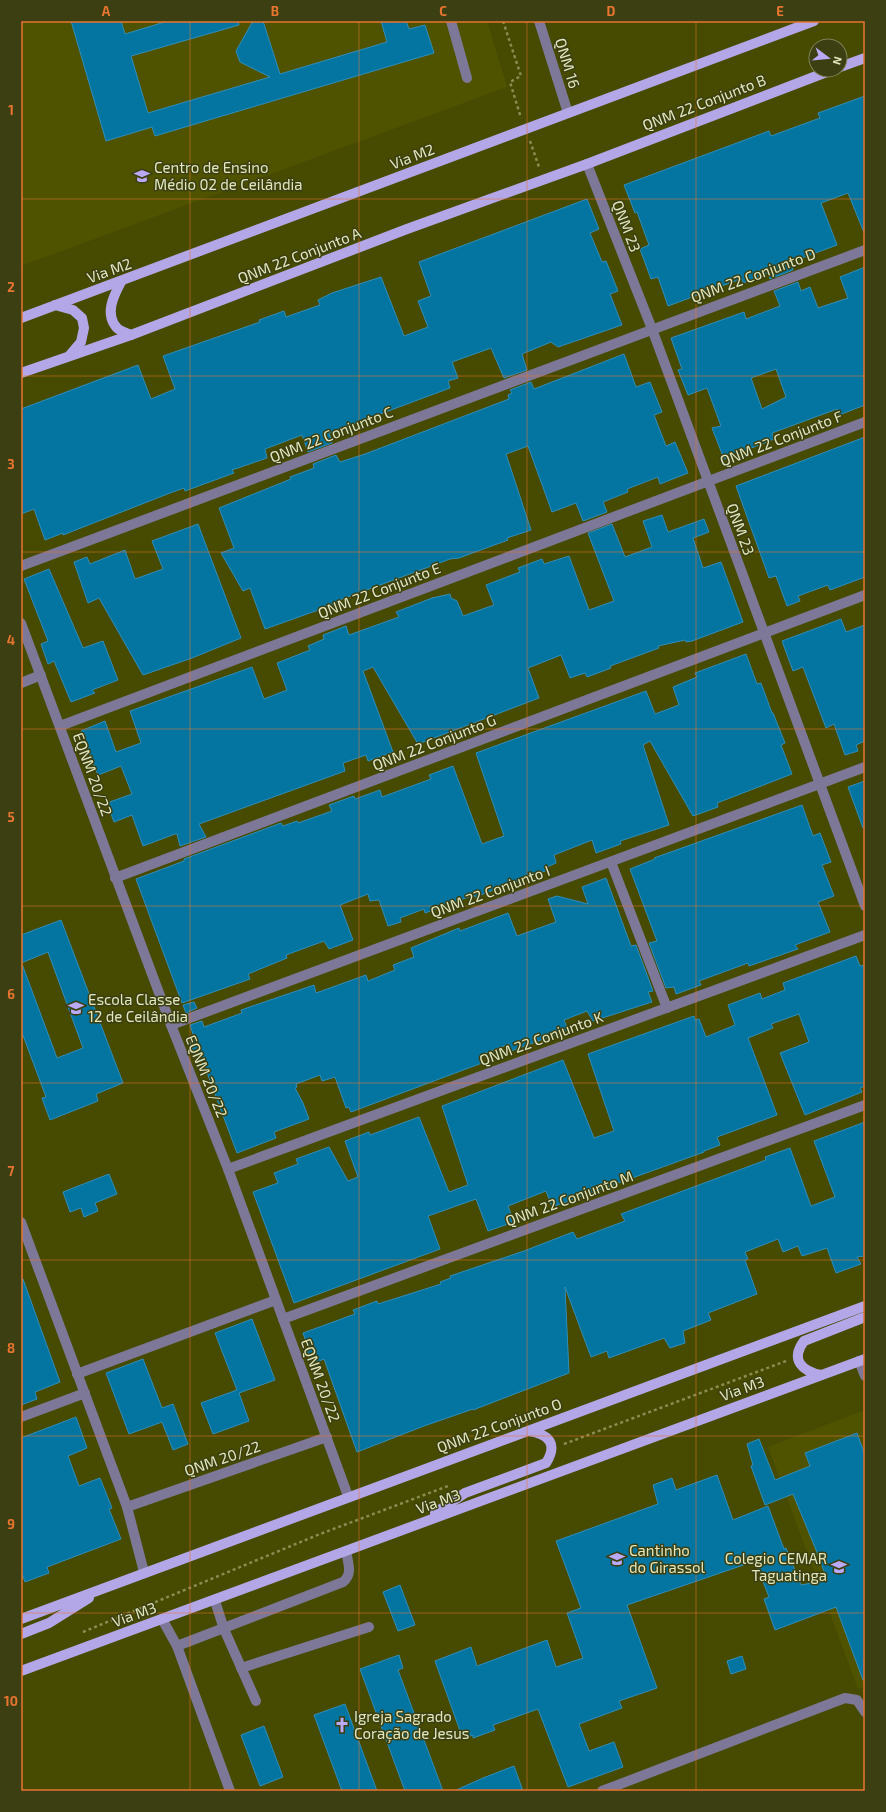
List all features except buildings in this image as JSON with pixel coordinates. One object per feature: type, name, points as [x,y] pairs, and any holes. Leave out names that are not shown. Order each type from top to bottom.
[{"type":"main road","name":"Via M2","points":[[21,318],[814,21]]},
{"type":"main road","points":[[848,64],[865,58]]},
{"type":"main road","name":"QNM 22 Conjunto B","points":[[587,164],[811,78]]},
{"type":"main road","name":"QNM 22 Conjunto A","points":[[21,373],[131,335],[408,229],[587,164]]},
{"type":"main road","points":[[120,282],[112,300],[112,316],[117,328],[131,335]]},
{"type":"main road","points":[[55,305],[73,310],[82,318],[84,328],[81,342],[69,356]]},
{"type":"main road","name":"QNM 22 Conjunto O","points":[[106,1587],[348,1496],[865,1306]]},
{"type":"main road","points":[[821,1375],[809,1372],[801,1366],[798,1356],[804,1341],[865,1316]]},
{"type":"main road","name":"Via M3","points":[[21,1672],[862,1360]]},
{"type":"main road","points":[[420,1523],[465,1493],[546,1463],[551,1453],[551,1442],[538,1432],[528,1431]]},
{"type":"main road","points":[[21,1619],[106,1587]]},
{"type":"main road","points":[[21,1634],[49,1623],[106,1587]]},
{"type":"street","points":[[451,21],[467,78]]},
{"type":"street","name":"QNM 16","points":[[539,21],[568,113]]},
{"type":"street","name":"QNM 23","points":[[587,164],[652,329],[865,906]]},
{"type":"street","name":"QNM 22 Conjunto D","points":[[652,329],[865,250]]},
{"type":"street","name":"QNM 22 Conjunto C","points":[[21,566],[652,329]]},
{"type":"street","name":"QNM 22 Conjunto F","points":[[708,483],[865,422]]},
{"type":"street","name":"QNM 22 Conjunto E","points":[[60,726],[708,483]]},
{"type":"street","name":"QNM 22 Conjunto G","points":[[115,878],[865,595]]},
{"type":"street","name":"EQNM 20/22","points":[[21,623],[115,878],[228,1169],[348,1496]]},
{"type":"street","points":[[21,683],[41,675]]},
{"type":"street","name":"QNM 22 Conjunto I","points":[[171,1025],[865,767]]},
{"type":"street","points":[[611,862],[667,1008]]},
{"type":"street","name":"QNM 22 Conjunto K","points":[[228,1169],[865,935]]},
{"type":"street","name":"QNM 22 Conjunto M","points":[[283,1319],[865,1105]]},
{"type":"street","points":[[21,1222],[25,1244],[78,1374],[127,1507],[144,1572]]},
{"type":"street","points":[[78,1374],[276,1300]]},
{"type":"street","points":[[862,1360],[865,1376]]},
{"type":"street","points":[[21,1417],[84,1393]]},
{"type":"street","name":"QNM 20/22","points":[[127,1507],[327,1437]]},
{"type":"street","points":[[177,1646],[343,1582],[349,1576],[350,1568],[346,1552]]},
{"type":"street","points":[[215,1600],[224,1629],[256,1701]]},
{"type":"street","points":[[162,1619],[177,1646],[230,1791]]},
{"type":"street","points":[[241,1668],[369,1627]]},
{"type":"street","points":[[602,1791],[845,1698],[857,1700],[865,1712]]},
{"type":"path","points":[[503,21],[520,76],[510,82],[525,129],[544,179]]},
{"type":"shaded area","name":"Centro de Ensino Médio 02 de Ceilândia","points":[[21,21],[487,21],[507,87],[21,266]]},
{"type":"shaded area","name":"Colegio CEMAR Taguatinga","points":[[865,1410],[865,1686],[858,1689],[768,1447]]},
{"type":"place","name":"Centro de Ensino Médio 02 de Ceilândia","points":[[142,176]]},
{"type":"place","name":"Escola Classe 12 de Ceilândia","points":[[76,1008]]},
{"type":"place","name":"Cantinho do Girassol","points":[[617,1559]]},
{"type":"place","name":"Colegio CEMAR Taguatinga","points":[[839,1567]]},
{"type":"place","name":"Igreja Sagrado Coração de Jesus","points":[[342,1725]]}]
